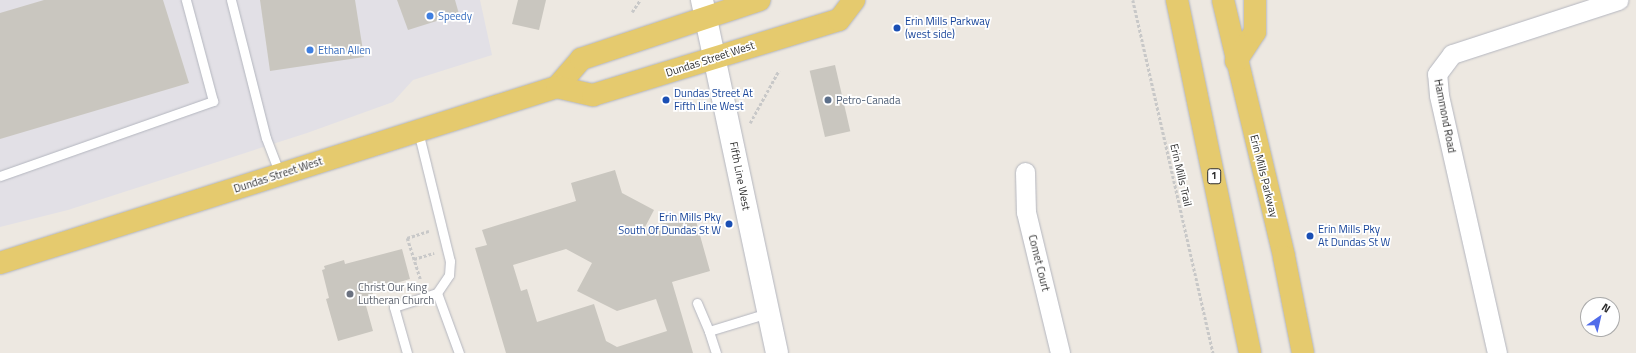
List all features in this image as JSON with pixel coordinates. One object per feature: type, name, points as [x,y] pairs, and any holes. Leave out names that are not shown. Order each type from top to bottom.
[{"type":"main road","points":[[556,87],[581,59],[704,9],[759,0]]},
{"type":"main road","name":"Dundas Street West","points":[[0,263],[556,87],[593,95],[838,20],[854,0]]},
{"type":"main road","name":"1","points":[[1177,0],[1250,353]]},
{"type":"main road","name":"Erin Mills Parkway","points":[[1223,0],[1236,61],[1284,257],[1303,353]]},
{"type":"main road","points":[[1236,61],[1255,32],[1255,0]]},
{"type":"street","name":"Hammond Road","points":[[1497,353],[1439,95],[1437,74],[1452,54],[1618,0]]},
{"type":"street","name":"Fifth Line West","points":[[704,9],[777,353]]},
{"type":"street","name":"Comet Court","points":[[1025,172],[1026,212],[1060,353]]},
{"type":"lane","points":[[0,176],[213,101],[186,0]]},
{"type":"lane","points":[[231,0],[266,138],[280,175]]},
{"type":"lane","points":[[407,353],[394,307],[437,293],[449,275],[447,249],[418,131]]},
{"type":"lane","points":[[437,293],[459,353]]},
{"type":"lane","points":[[697,303],[709,331],[716,353]]},
{"type":"lane","points":[[709,331],[768,313]]},
{"type":"path","points":[[632,12],[640,0]]},
{"type":"path","name":"Erin Mills Trail","points":[[1133,0],[1213,353]]},
{"type":"path","points":[[750,123],[779,70]]},
{"type":"path","points":[[420,279],[407,238],[441,228]]},
{"type":"path","points":[[414,259],[447,249]]},
{"type":"shaded area","points":[[0,0],[480,0],[492,55],[413,80],[393,102],[307,133],[68,210],[0,227]]},
{"type":"building","points":[[44,0],[163,0],[189,83],[0,139],[0,13]]},
{"type":"building","points":[[260,0],[355,0],[364,57],[270,71]]},
{"type":"building","points":[[397,0],[455,0],[459,14],[408,30]]},
{"type":"building","points":[[518,0],[546,0],[539,30],[512,24]]},
{"type":"building","points":[[835,65],[850,131],[825,137],[810,71]]},
{"type":"building","points":[[615,170],[622,193],[654,210],[644,229],[694,214],[710,271],[672,282],[693,353],[506,353],[475,248],[487,245],[482,230],[576,201],[571,183]],"holes":[[[566,249],[592,263],[577,291],[617,311],[656,299],[667,331],[617,347],[606,341],[594,304],[537,322],[527,289],[521,291],[513,265]]]},
{"type":"building","name":"Christ Our King Lutheran Church","points":[[402,249],[410,279],[372,290],[374,299],[365,302],[373,331],[338,341],[326,299],[329,298],[322,270],[325,269],[324,266],[344,260],[345,264]]},
{"type":"place","name":"Speedy","points":[[430,16]]},
{"type":"place","name":"Erin Mills Parkway (west side)","points":[[897,28]]},
{"type":"place","name":"Ethan Allen","points":[[310,50]]},
{"type":"place","name":"Dundas Street At Fifth Line West","points":[[666,100]]},
{"type":"place","name":"Petro-Canada","points":[[828,100]]},
{"type":"place","name":"Erin Mills Pky South Of Dundas St W","points":[[729,224]]},
{"type":"place","name":"Erin Mills Pky At Dundas St W","points":[[1310,236]]},
{"type":"place","name":"Christ Our King Lutheran Church","points":[[350,294]]}]
